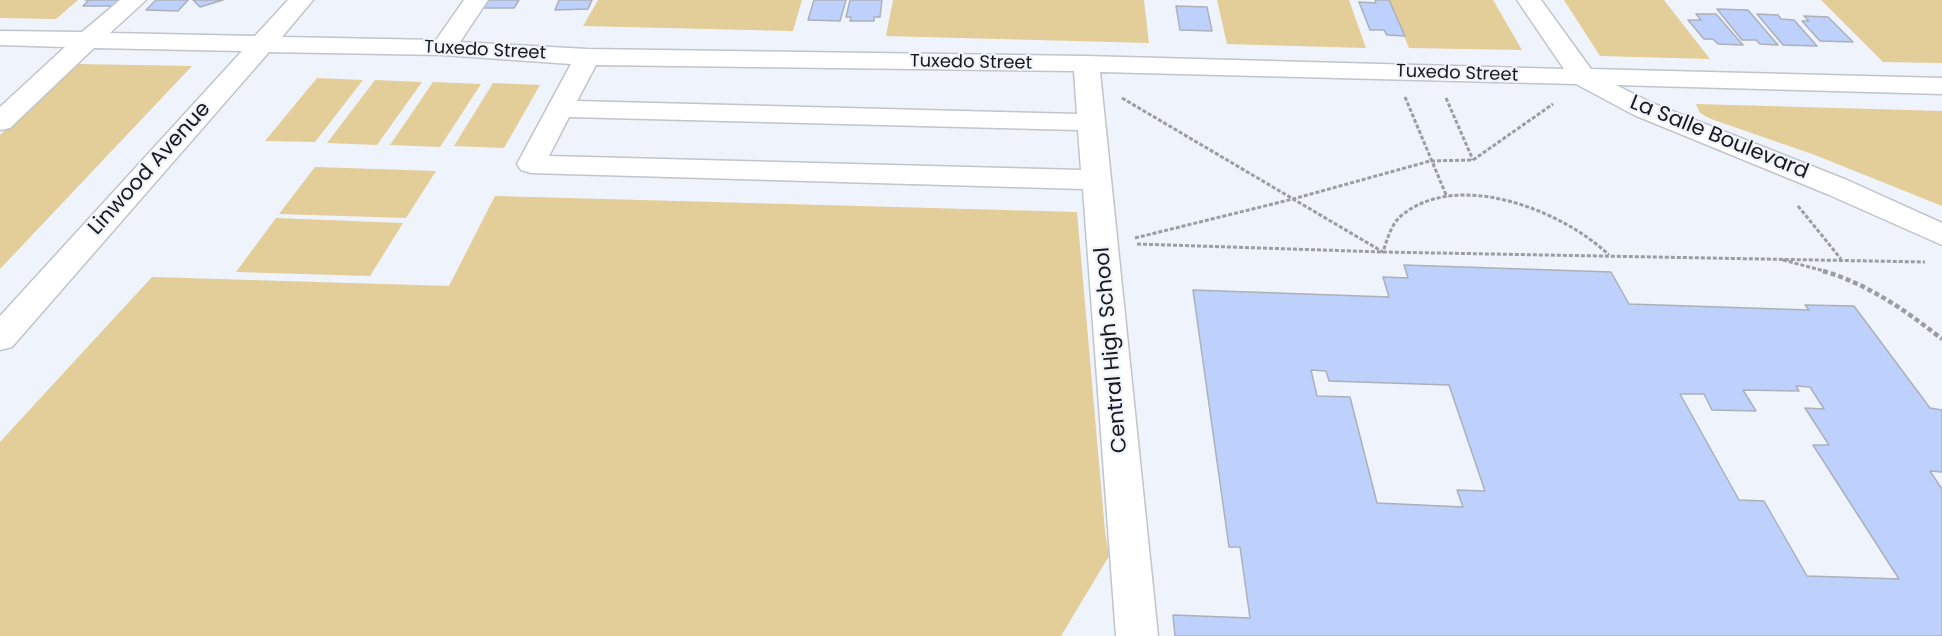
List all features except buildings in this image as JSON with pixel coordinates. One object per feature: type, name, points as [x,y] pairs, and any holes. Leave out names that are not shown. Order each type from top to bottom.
[{"type":"street","points":[[0,122],[134,0]]},
{"type":"street","name":"Linwood Avenue","points":[[0,338],[301,0]]},
{"type":"street","points":[[443,48],[476,0]]},
{"type":"street","name":"La Salle Boulevard","points":[[1529,0],[1588,82],[1643,109],[1837,187],[1942,235]]},
{"type":"street","name":"Tuxedo Street","points":[[0,38],[443,48],[587,57],[1086,64],[1942,87]]},
{"type":"street","points":[[587,57],[531,164],[1096,180]]},
{"type":"street","name":"Central High School","points":[[1086,64],[1096,180],[1109,243],[1137,636]]},
{"type":"street","points":[[561,109],[1091,122]]},
{"type":"path","points":[[1403,91],[1430,161],[1447,197]]},
{"type":"path","points":[[1443,92],[1473,160]]},
{"type":"path","points":[[1121,97],[1383,252]]},
{"type":"path","points":[[1109,243],[1293,199],[1430,161],[1473,160],[1555,103]]},
{"type":"path","points":[[1383,252],[1394,224],[1402,215],[1430,200],[1447,197],[1499,199],[1529,206],[1584,232],[1601,245],[1609,256]]},
{"type":"path","points":[[1798,206],[1841,259]]},
{"type":"path","points":[[1109,243],[1383,252],[1925,262]]},
{"type":"path","points":[[1773,258],[1843,276],[1871,289],[1901,306],[1942,339]]},
{"type":"shaded area","points":[[0,0],[78,0],[56,19],[0,18]]},
{"type":"shaded area","points":[[598,0],[802,0],[793,31],[583,26]]},
{"type":"shaded area","points":[[893,0],[1144,0],[1149,43],[886,36]]},
{"type":"shaded area","points":[[1217,0],[1349,0],[1366,48],[1227,44]]},
{"type":"shaded area","points":[[1389,0],[1493,0],[1522,50],[1409,48]]},
{"type":"shaded area","points":[[1564,0],[1664,0],[1710,59],[1600,56]]},
{"type":"shaded area","points":[[1821,0],[1942,0],[1942,63],[1883,62]]},
{"type":"shaded area","points":[[76,64],[192,66],[0,269],[0,135]]},
{"type":"shaded area","points":[[317,78],[363,80],[315,142],[265,141]]},
{"type":"shaded area","points":[[375,80],[422,82],[377,145],[327,143]]},
{"type":"shaded area","points":[[433,82],[481,84],[440,147],[390,145]]},
{"type":"shaded area","points":[[493,83],[540,85],[504,148],[454,146]]},
{"type":"shaded area","points":[[1696,104],[1942,111],[1942,206],[1815,155],[1711,119],[1700,113]]},
{"type":"shaded area","points":[[315,167],[436,171],[406,218],[279,214]]},
{"type":"shaded area","points":[[495,196],[1077,212],[1109,556],[1061,636],[0,636],[0,442],[152,277],[449,286]]},
{"type":"shaded area","points":[[276,218],[403,223],[370,276],[236,272]]}]
